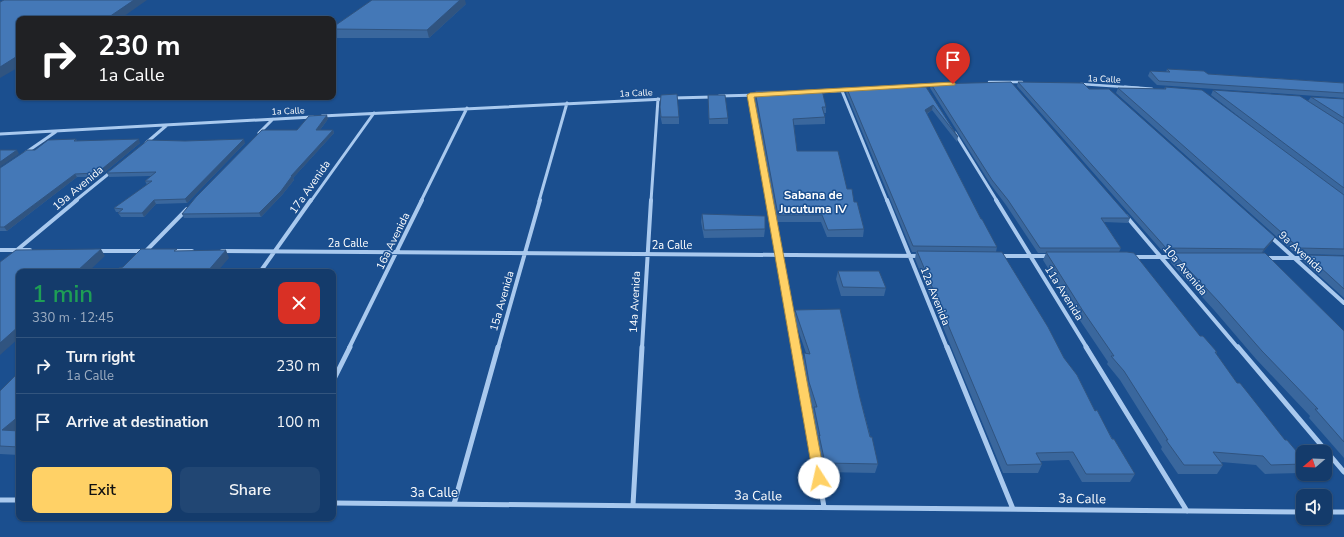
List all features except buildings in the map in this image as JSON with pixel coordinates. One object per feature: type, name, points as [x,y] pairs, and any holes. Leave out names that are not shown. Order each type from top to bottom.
[{"type":"street","points":[[1009,81],[1014,87]]},
{"type":"street","points":[[986,82],[1024,82]]},
{"type":"street","name":"1a Calle","points":[[1080,84],[1157,89]]},
{"type":"street","points":[[925,85],[929,92]]},
{"type":"street","points":[[880,88],[940,85]]},
{"type":"street","points":[[1104,85],[1110,91]]},
{"type":"street","points":[[811,92],[857,90]]},
{"type":"street","name":"12a Avenida","points":[[842,91],[1013,509]]},
{"type":"street","name":"1a Calle","points":[[0,134],[467,108],[766,94]]},
{"type":"street","points":[[750,95],[824,507]]},
{"type":"street","name":"14a Avenida","points":[[633,505],[647,254],[658,99]]},
{"type":"street","name":"15a Avenida","points":[[454,504],[567,104]]},
{"type":"street","name":"16a Avenida","points":[[336,375],[467,108]]},
{"type":"street","name":"17a Avenida","points":[[262,269],[374,113]]},
{"type":"street","points":[[256,136],[273,119]]},
{"type":"street","points":[[143,145],[167,125]]},
{"type":"street","points":[[19,158],[58,130]]},
{"type":"street","name":"11a Avenida","points":[[954,131],[1187,511]]},
{"type":"street","name":"19a Avenida","points":[[11,255],[113,170]]},
{"type":"street","points":[[141,256],[190,205]]},
{"type":"street","name":"10a Avenida","points":[[1121,210],[1344,472]]},
{"type":"street","name":"9a Avenida","points":[[1266,232],[1344,303]]},
{"type":"street","points":[[0,250],[32,250]]},
{"type":"street","points":[[93,250],[154,251]]},
{"type":"street","points":[[169,251],[199,251]]},
{"type":"street","name":"2a Calle","points":[[215,251],[924,256]]},
{"type":"street","points":[[993,256],[1054,256]]},
{"type":"street","points":[[1124,257],[1178,257]]},
{"type":"street","points":[[1256,258],[1316,258]]},
{"type":"street","points":[[0,500],[16,500]]},
{"type":"street","name":"3a Calle","points":[[336,503],[1296,512]]},
{"type":"street","points":[[1332,512],[1344,512]]},
{"type":"district","name":"Sabana de Jucutuma IV","points":[[813,202]]},
{"type":"route","points":[[819,478],[750,95],[953,84]]}]
